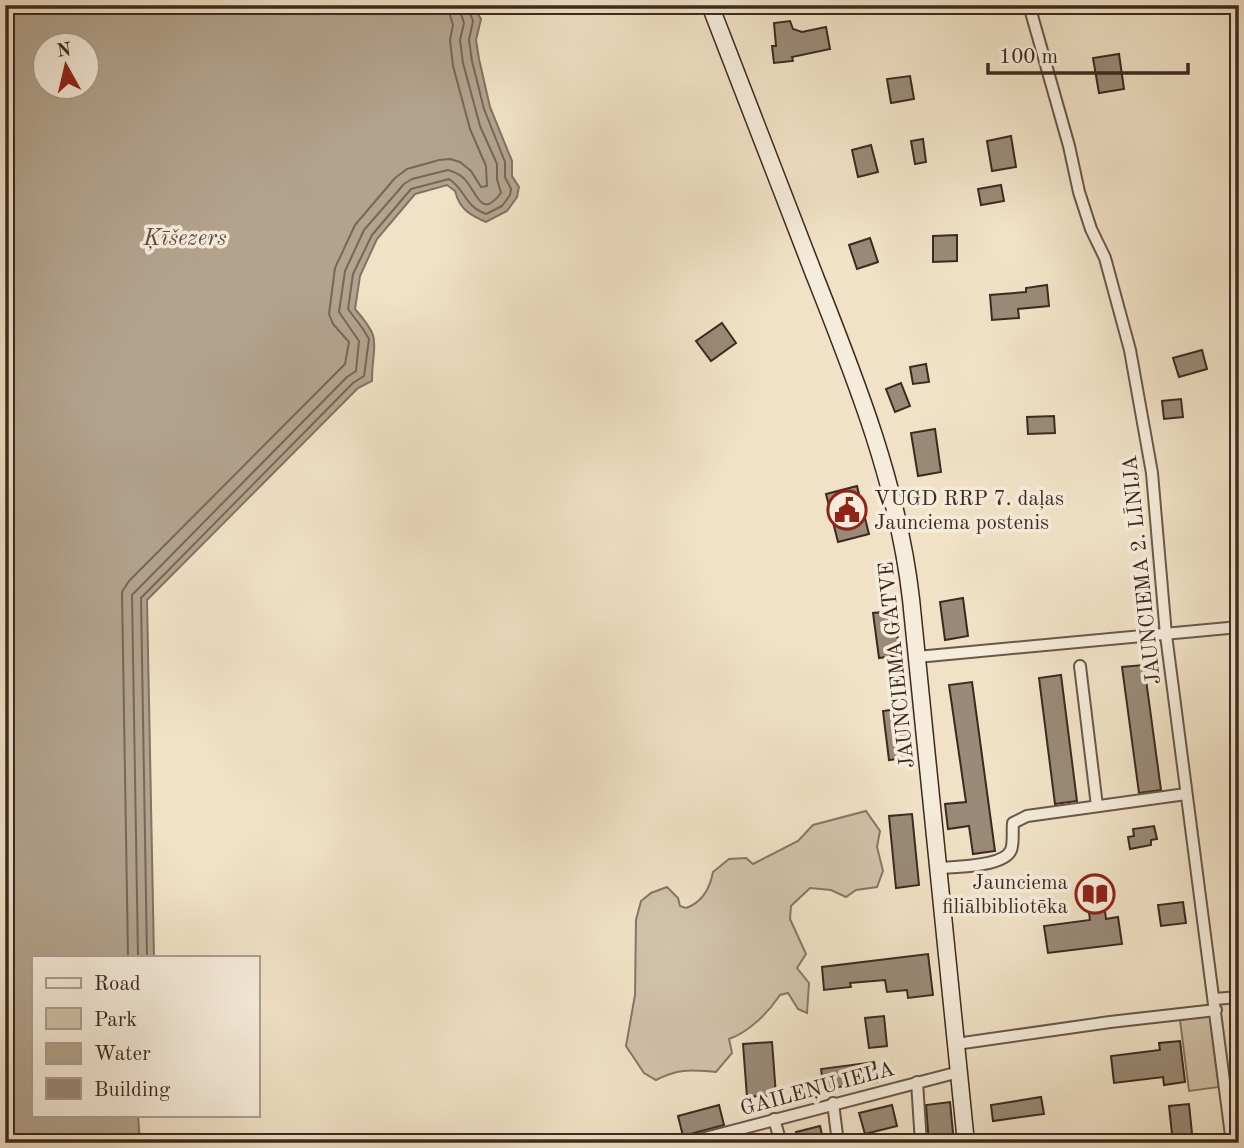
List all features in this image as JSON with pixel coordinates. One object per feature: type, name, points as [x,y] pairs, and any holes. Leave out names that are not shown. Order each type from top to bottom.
[{"type":"main road","name":"JAUNCIEMA GATVE","points":[[710,5],[837,332],[884,462],[906,558],[966,1143]]},
{"type":"street","name":"JAUNCIEMA 2. LĪNIJA","points":[[1030,5],[1079,192],[1091,229],[1105,258],[1130,350],[1152,473],[1166,635],[1232,1143]]},
{"type":"street","points":[[917,657],[1239,627]]},
{"type":"street","points":[[1080,666],[1097,806]]},
{"type":"street","points":[[938,868],[991,863],[1002,859],[1012,849],[1013,822],[1027,816],[1186,794]]},
{"type":"street","points":[[956,1044],[1110,1022],[1216,1004],[1239,996]]},
{"type":"street","name":"GAILEŅU IELA","points":[[686,1143],[959,1072]]},
{"type":"street","points":[[917,1082],[921,1143]]},
{"type":"street","points":[[833,1103],[838,1143]]},
{"type":"street","points":[[775,1119],[781,1143]]},
{"type":"green space","points":[[866,811],[880,831],[877,847],[883,871],[877,887],[856,890],[846,897],[831,890],[810,888],[791,906],[790,919],[806,954],[797,968],[809,983],[807,1013],[798,1009],[788,993],[780,995],[758,1021],[729,1039],[732,1053],[716,1072],[685,1071],[656,1080],[644,1073],[626,1046],[635,995],[636,920],[641,901],[651,893],[667,887],[678,898],[680,906],[686,908],[701,898],[708,889],[713,872],[729,859],[746,858],[753,864],[798,841],[813,825]]},
{"type":"green space","points":[[1210,1016],[1219,1087],[1189,1091],[1180,1020]]},
{"type":"water","name":"Ķīšezers","points":[[5,5],[472,5],[481,19],[476,40],[490,107],[512,161],[512,176],[519,187],[517,197],[507,211],[486,222],[466,211],[455,191],[447,185],[415,194],[377,239],[360,276],[355,309],[373,336],[372,381],[358,388],[147,600],[154,956],[32,956],[32,1116],[138,1116],[140,1143],[5,1143]]},
{"type":"building","points":[[790,21],[793,29],[802,32],[826,27],[830,49],[792,57],[793,61],[774,63],[774,23]]},
{"type":"building","points":[[1119,54],[1124,89],[1099,93],[1093,58]]},
{"type":"building","points":[[910,76],[914,99],[891,103],[887,79]]},
{"type":"building","points":[[1011,136],[1016,167],[992,171],[987,141]]},
{"type":"building","points":[[923,139],[926,162],[915,164],[911,141]]},
{"type":"building","points":[[871,145],[878,172],[858,177],[852,150]]},
{"type":"building","points":[[1001,185],[1004,201],[981,205],[978,189]]},
{"type":"building","points":[[957,235],[957,261],[933,262],[933,236]]},
{"type":"building","points":[[870,238],[878,262],[857,269],[849,245]]},
{"type":"building","points":[[1047,285],[1049,306],[1018,309],[1019,318],[992,320],[990,295],[1026,292],[1026,288]]},
{"type":"building","points":[[722,323],[736,343],[711,361],[696,341]]},
{"type":"building","points":[[1202,350],[1207,369],[1179,377],[1173,358]]},
{"type":"building","points":[[926,364],[929,382],[913,384],[910,367]]},
{"type":"building","points":[[901,383],[910,406],[895,412],[886,389]]},
{"type":"building","points":[[1181,399],[1183,417],[1164,419],[1162,401]]},
{"type":"building","points":[[1054,416],[1055,433],[1028,434],[1027,417]]},
{"type":"building","points":[[935,429],[941,472],[918,476],[911,433]]},
{"type":"building","name":"VUGD RRP 7. daļas Jaunciema postenis","points":[[857,486],[869,534],[838,542],[826,494]]},
{"type":"building","points":[[963,598],[968,636],[945,640],[940,602]]},
{"type":"building","points":[[894,611],[900,655],[879,658],[873,613]]},
{"type":"building","points":[[1144,665],[1161,790],[1139,793],[1122,667]]},
{"type":"building","points":[[1061,675],[1077,801],[1055,804],[1039,678]]},
{"type":"building","points":[[972,682],[995,851],[973,854],[969,826],[948,829],[945,804],[966,802],[949,685]]},
{"type":"building","points":[[904,708],[911,757],[889,760],[883,711]]},
{"type":"building","points":[[912,814],[919,885],[896,888],[889,816]]},
{"type":"building","points":[[1154,826],[1157,839],[1151,840],[1151,845],[1130,849],[1128,837],[1134,836],[1133,829]]},
{"type":"building","points":[[1102,887],[1106,919],[1118,917],[1122,944],[1048,953],[1044,926],[1090,920],[1086,889]]},
{"type":"building","points":[[1183,902],[1186,923],[1161,926],[1158,905]]},
{"type":"building","points":[[928,954],[933,995],[908,998],[907,990],[887,992],[885,980],[850,983],[851,987],[824,990],[822,967]]},
{"type":"building","points":[[884,1016],[887,1046],[869,1048],[865,1018]]},
{"type":"building","points":[[1180,1041],[1185,1082],[1164,1085],[1163,1077],[1114,1083],[1111,1056],[1160,1050],[1159,1043]]},
{"type":"building","points":[[772,1042],[776,1095],[747,1097],[743,1044]]},
{"type":"building","points":[[874,1062],[877,1082],[824,1089],[821,1069]]},
{"type":"building","points":[[1041,1097],[1044,1114],[993,1121],[991,1105]]},
{"type":"building","points":[[950,1102],[954,1143],[929,1143],[926,1105]]},
{"type":"building","points":[[1189,1104],[1193,1143],[1173,1143],[1169,1106]]},
{"type":"building","points":[[719,1105],[724,1125],[683,1136],[678,1116]]},
{"type":"building","points":[[892,1105],[897,1126],[865,1134],[859,1113]]},
{"type":"building","points":[[820,1126],[824,1143],[799,1143],[796,1132]]},
{"type":"place","name":"VUGD RRP 7. daļas Jaunciema postenis","points":[[847,510]]},
{"type":"place","name":"Jaunciema filiālbibliotēka","points":[[1095,894]]}]
